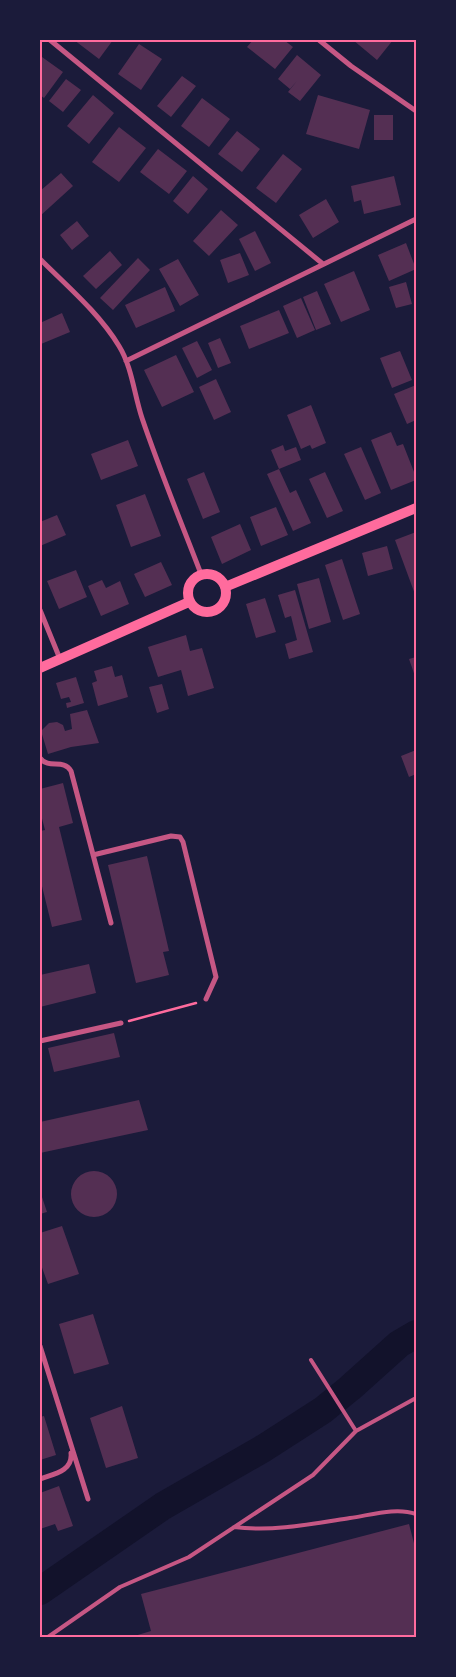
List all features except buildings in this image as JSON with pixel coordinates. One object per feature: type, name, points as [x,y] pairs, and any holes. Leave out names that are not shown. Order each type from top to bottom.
[{"type":"main road","points":[[226,586],[416,508]]},
{"type":"main road","points":[[202,574],[218,576],[226,586],[225,599],[222,605],[212,611],[199,611],[189,602],[187,589],[194,578],[202,574]]},
{"type":"main road","points":[[40,668],[189,602]]},
{"type":"street","points":[[50,40],[322,264]]},
{"type":"street","points":[[319,40],[351,66],[416,111]]},
{"type":"street","points":[[126,360],[416,219]]},
{"type":"street","points":[[40,259],[105,327],[119,346],[126,360],[141,415],[164,479],[202,574]]},
{"type":"street","points":[[40,610],[61,659]]},
{"type":"street","points":[[40,758],[48,765],[63,764],[68,766],[71,771],[111,924]]},
{"type":"street","points":[[93,855],[171,836],[180,837],[183,842],[216,977],[206,999]]},
{"type":"street","points":[[40,1041],[120,1023]]},
{"type":"street","points":[[40,1346],[88,1499]]},
{"type":"street","points":[[40,1479],[60,1472],[69,1466],[72,1458],[71,1447]]},
{"type":"lane","points":[[311,1360],[356,1431]]},
{"type":"lane","points":[[48,1637],[120,1587],[189,1557],[313,1475],[356,1431],[416,1398]]},
{"type":"lane","points":[[234,1527],[256,1530],[314,1524],[396,1511],[416,1514]]},
{"type":"path","points":[[120,1023],[193,1005],[206,999]]},
{"type":"waterway","points":[[40,1591],[163,1506],[264,1448],[323,1410],[399,1344],[416,1334]]}]
